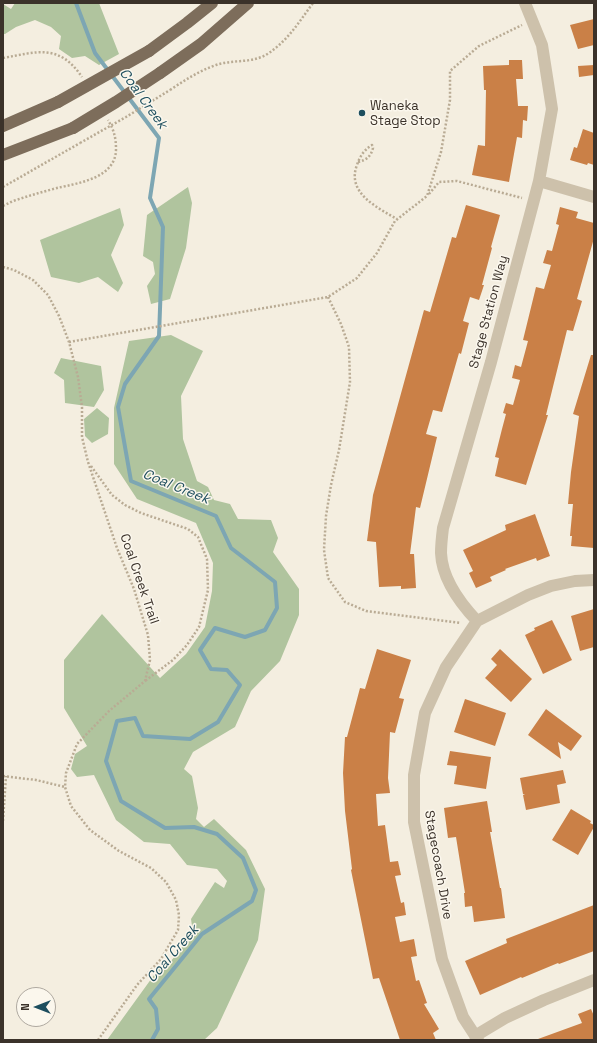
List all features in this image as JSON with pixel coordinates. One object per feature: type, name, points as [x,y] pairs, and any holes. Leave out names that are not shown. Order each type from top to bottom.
[{"type":"main road","points":[[3,126],[58,102],[149,51],[188,23],[212,3]]},
{"type":"main road","points":[[3,155],[73,128],[116,102],[201,44],[248,3]]},
{"type":"street","name":"Stage Station Way","points":[[477,621],[458,598],[446,575],[441,554],[443,528],[534,201],[552,110],[542,45],[525,3]]},
{"type":"street","points":[[539,181],[594,197]]},
{"type":"street","points":[[477,621],[528,595],[551,586],[594,580]]},
{"type":"street","name":"Stagecoach Drive","points":[[477,621],[446,667],[425,713],[414,775],[414,822],[442,959],[463,1017],[477,1038]]},
{"type":"street","points":[[477,1038],[505,1018],[544,1000],[594,980]]},
{"type":"path","points":[[3,187],[126,117],[193,75],[217,65],[258,58],[269,53],[293,32],[313,3]]},
{"type":"path","points":[[427,196],[441,152],[450,100],[450,71],[479,46],[532,21]]},
{"type":"path","points":[[358,162],[367,159],[370,156],[373,148],[372,145],[363,153],[358,162],[355,175],[356,184],[359,191],[374,205],[397,219]]},
{"type":"path","points":[[69,342],[128,333],[328,297],[357,278],[377,254],[397,219],[427,196],[439,182],[456,181],[534,201]]},
{"type":"path","name":"Coal Creek Trail","points":[[3,267],[14,270],[33,280],[48,295],[69,342],[78,377],[82,407],[82,437],[88,462],[117,548],[134,589],[148,635],[150,660],[145,681]]},
{"type":"path","points":[[328,297],[342,324],[349,347],[350,382],[326,516],[324,550],[328,578],[346,602],[366,611],[459,623],[477,621]]},
{"type":"path","points":[[88,462],[112,494],[125,505],[141,513],[188,529],[198,537],[207,559],[208,590],[199,627],[187,644],[173,660],[109,711],[77,744],[66,773],[65,787],[71,806],[90,830],[119,851],[151,868],[166,882],[176,900],[179,915],[178,930],[161,959],[137,985],[98,1040]]},
{"type":"path","points":[[3,821],[5,776],[36,780],[65,787]]},
{"type":"green space","points":[[15,3],[99,3],[119,54],[99,65],[85,56],[72,58],[59,49],[61,36],[51,27],[35,20],[16,27],[3,34],[3,4],[11,9]]},
{"type":"green space","points":[[188,187],[192,203],[186,248],[170,299],[151,304],[147,286],[155,274],[153,262],[143,256],[147,215]]},
{"type":"green space","points":[[120,208],[124,225],[111,255],[123,283],[118,292],[98,277],[79,283],[51,277],[40,240]]},
{"type":"green space","points":[[171,335],[203,351],[181,396],[183,439],[197,481],[208,487],[214,500],[230,504],[238,519],[271,520],[278,538],[273,552],[299,589],[299,615],[280,661],[251,691],[235,727],[193,752],[184,769],[192,776],[198,808],[196,819],[204,827],[214,819],[246,850],[265,889],[258,940],[217,1028],[204,1040],[107,1040],[162,964],[171,961],[193,933],[191,919],[215,882],[224,888],[227,881],[217,869],[187,865],[170,844],[144,842],[116,820],[94,775],[77,777],[71,769],[75,754],[87,746],[64,708],[64,660],[102,614],[160,678],[186,654],[205,627],[212,591],[213,563],[196,523],[137,499],[114,464],[114,408],[129,341]]},
{"type":"green space","points":[[61,358],[101,366],[104,390],[94,407],[65,403],[64,380],[54,373]]},
{"type":"green space","points":[[97,408],[109,418],[108,434],[92,443],[85,436],[84,419]]},
{"type":"building","points":[[594,19],[594,45],[578,49],[570,25]]},
{"type":"building","points":[[509,60],[522,60],[523,79],[516,79],[518,106],[528,106],[527,121],[523,120],[522,138],[517,137],[509,182],[472,175],[478,145],[485,146],[486,90],[484,90],[483,66],[509,65]]},
{"type":"building","points":[[594,65],[594,75],[579,77],[578,66]]},
{"type":"building","points":[[583,129],[594,133],[594,165],[588,163],[587,165],[570,160],[574,147],[577,148]]},
{"type":"building","points":[[466,205],[500,215],[482,285],[484,285],[479,300],[470,297],[463,321],[469,323],[461,354],[459,353],[442,412],[433,410],[426,434],[437,437],[420,508],[416,507],[410,554],[414,554],[416,588],[401,589],[401,586],[379,587],[376,542],[367,541],[373,495],[424,310],[430,312],[452,237],[456,238]]},
{"type":"building","points":[[560,207],[578,212],[576,218],[594,223],[594,238],[577,299],[582,301],[573,331],[567,330],[546,415],[548,415],[526,485],[495,476],[499,458],[495,457],[506,414],[503,413],[506,403],[513,405],[520,380],[512,378],[515,365],[521,367],[528,341],[523,340],[536,287],[544,289],[551,265],[543,263],[547,250],[552,251],[559,225],[556,224]]},
{"type":"building","points":[[591,355],[594,355],[594,548],[571,546],[572,536],[570,536],[573,504],[568,504],[579,416],[573,414]]},
{"type":"building","points":[[535,514],[550,556],[537,561],[536,558],[505,569],[506,570],[490,577],[492,581],[476,588],[469,573],[473,571],[463,550],[506,530],[505,525]]},
{"type":"building","points":[[594,609],[594,647],[580,651],[571,616]]},
{"type":"building","points":[[552,620],[572,660],[543,674],[525,635],[535,630],[534,628]]},
{"type":"building","points":[[377,649],[411,660],[399,698],[404,699],[395,733],[390,732],[388,778],[390,793],[376,794],[378,826],[385,825],[390,862],[398,861],[401,875],[395,876],[401,903],[404,902],[406,915],[395,917],[400,942],[414,939],[417,956],[411,957],[416,981],[419,980],[427,1003],[424,1004],[439,1029],[433,1033],[436,1040],[400,1040],[379,978],[373,979],[351,870],[343,773],[345,737],[347,737],[360,688],[365,689]]},
{"type":"building","points":[[500,649],[532,679],[511,702],[485,678],[497,665],[491,659]]},
{"type":"building","points":[[465,699],[506,713],[495,746],[454,732]]},
{"type":"building","points":[[546,709],[582,736],[571,751],[558,742],[561,759],[528,735]]},
{"type":"building","points":[[450,751],[491,757],[486,789],[454,784],[457,766],[447,765]]},
{"type":"building","points":[[563,770],[566,783],[557,785],[560,803],[526,810],[523,795],[525,795],[523,794],[520,778]]},
{"type":"building","points":[[487,801],[492,832],[490,832],[501,888],[505,918],[474,922],[472,906],[465,907],[465,893],[456,837],[448,838],[444,808]]},
{"type":"building","points":[[571,809],[591,821],[590,823],[594,825],[578,855],[552,840]]},
{"type":"building","points":[[594,905],[594,951],[559,964],[558,963],[522,978],[521,977],[480,995],[465,961],[507,943],[506,939]]},
{"type":"building","points":[[591,1009],[594,1016],[594,1040],[538,1039],[582,1023],[578,1014]]},
{"type":"waterway","name":"Coal Creek","points":[[76,3],[95,53],[159,138],[150,198],[163,227],[159,336],[125,384],[118,407],[131,481],[216,516],[231,548],[275,582],[277,608],[265,630],[245,637],[215,628],[200,650],[211,669],[227,670],[240,685],[218,722],[190,739],[143,736],[135,718],[117,721],[106,761],[121,801],[165,828],[194,827],[217,834],[243,858],[256,890],[252,901],[202,934],[149,999],[156,1009],[158,1029],[152,1040]]},
{"type":"place","name":"Waneka Stage Stop","points":[[362,113]]}]
